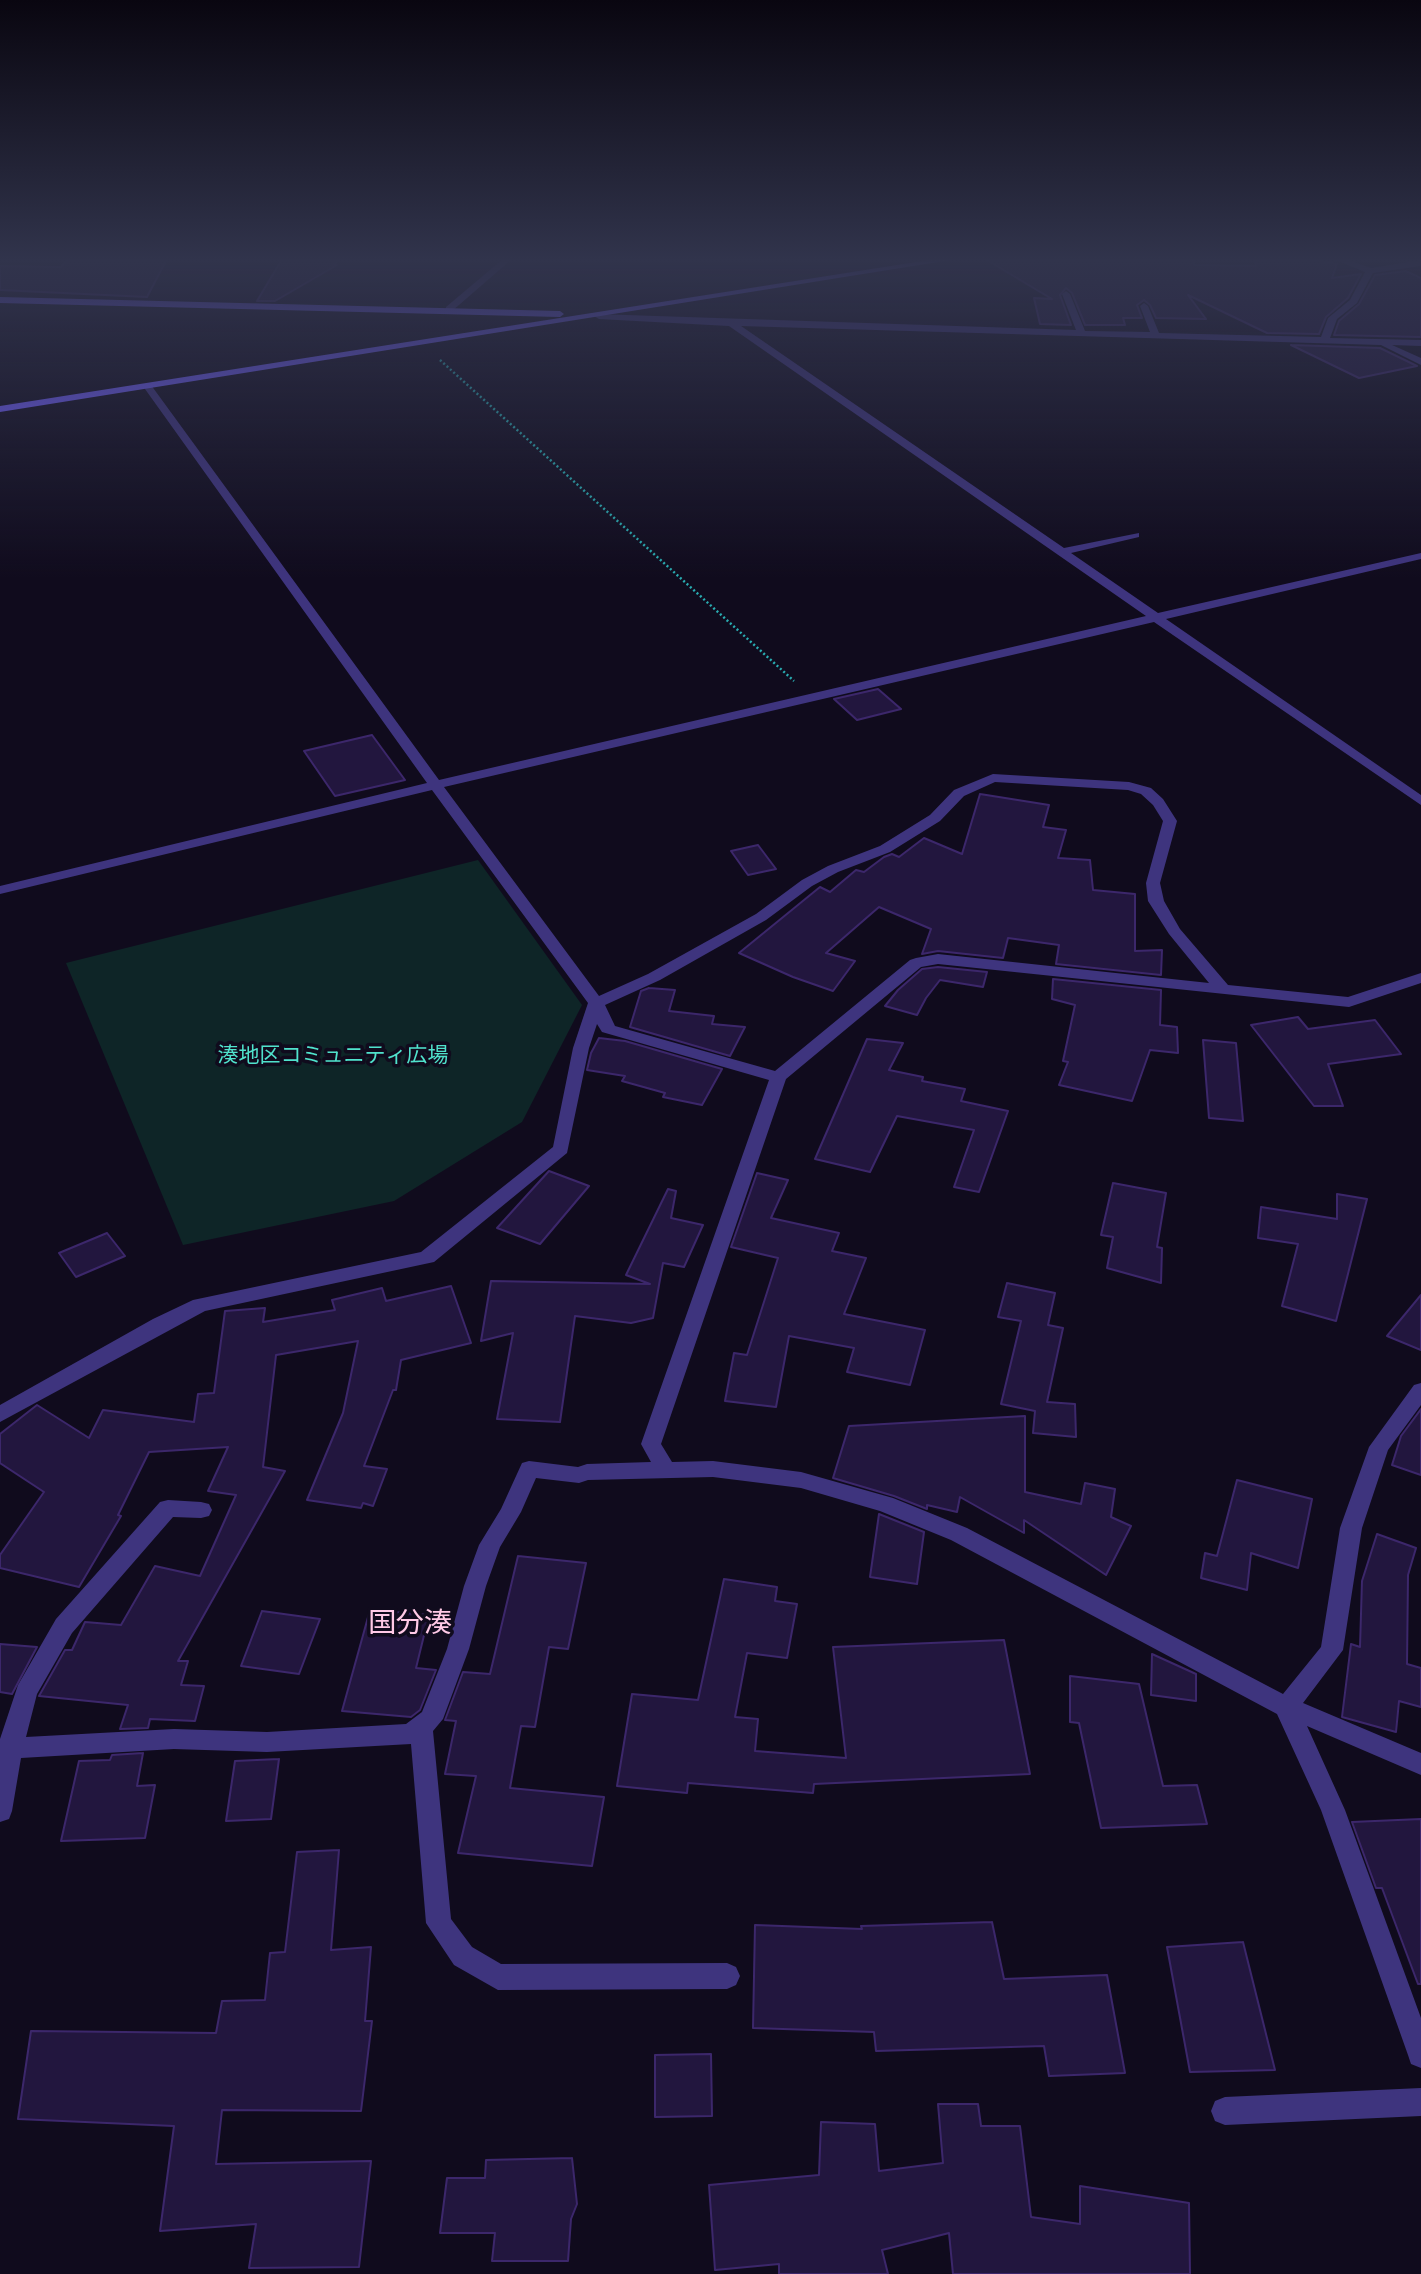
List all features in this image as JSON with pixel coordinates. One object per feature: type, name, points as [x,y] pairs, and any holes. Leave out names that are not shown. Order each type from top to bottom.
[{"type":"street","points":[[0,409],[287,365]]},
{"type":"street","points":[[792,365],[1421,801]]},
{"type":"street","points":[[148,387],[596,1003],[608,1029],[778,1077]]},
{"type":"street","points":[[1062,552],[1135,535]]},
{"type":"street","points":[[0,890],[436,785],[1421,556]]},
{"type":"street","points":[[0,1414],[160,1324],[200,1305],[427,1257],[561,1149],[581,1048],[596,1003],[654,977],[761,917],[807,883],[833,869],[885,849],[935,818],[959,793],[993,778],[1129,786],[1146,791],[1158,802],[1170,821],[1153,883],[1156,901],[1174,931],[1224,990]]},
{"type":"street","points":[[666,1470],[651,1444],[778,1077],[916,963],[938,959],[1349,1002],[1421,978]]},
{"type":"street","points":[[1286,1707],[1332,1650],[1351,1528],[1380,1447],[1421,1390]]},
{"type":"street","points":[[6,1749],[174,1739],[267,1742],[411,1734],[431,1719],[448,1678],[474,1586],[490,1545],[529,1469],[579,1475],[587,1472],[713,1469],[801,1480],[885,1504],[959,1534],[1286,1707],[1421,1765]]},
{"type":"street","points":[[0,1811],[6,1749],[26,1692],[64,1626],[168,1508],[201,1510]]},
{"type":"street","points":[[1286,1707],[1333,1810],[1421,2055]]},
{"type":"street","points":[[421,1727],[439,1923],[463,1956],[498,1977],[727,1976]]},
{"type":"street","points":[[1226,2111],[1421,2102]]},
{"type":"path","points":[[445,365],[813,698]]},
{"type":"green space","name":"湊地区コミュニティ広場","points":[[478,860],[582,1005],[522,1122],[394,1201],[183,1245],[66,963]]},
{"type":"building","points":[[1332,365],[1417,366],[1359,378]]},
{"type":"building","points":[[878,689],[901,709],[857,720],[834,699]]},
{"type":"building","points":[[372,735],[405,780],[335,796],[304,751]]},
{"type":"building","points":[[980,794],[1049,805],[1043,827],[1066,830],[1058,858],[1090,860],[1093,890],[1135,894],[1135,951],[1162,950],[1161,975],[1056,964],[1059,945],[1008,938],[1003,958],[938,951],[922,954],[931,929],[879,907],[826,953],[855,961],[833,991],[739,953],[820,887],[830,892],[856,870],[864,872],[892,854],[899,857],[924,838],[962,854]]},
{"type":"building","points":[[758,845],[776,869],[748,875],[731,851]]},
{"type":"building","points":[[938,967],[987,972],[983,987],[940,980],[917,1015],[885,1006],[898,990],[922,969]]},
{"type":"building","points":[[1053,979],[1161,990],[1160,1025],[1177,1027],[1178,1053],[1150,1050],[1132,1101],[1059,1085],[1068,1062],[1063,1061],[1075,1005],[1052,999]]},
{"type":"building","points":[[649,988],[675,990],[669,1011],[714,1016],[712,1024],[745,1027],[730,1056],[630,1027],[641,991]]},
{"type":"building","points":[[1298,1017],[1308,1029],[1375,1020],[1401,1054],[1328,1064],[1343,1106],[1314,1106],[1251,1025]]},
{"type":"building","points":[[599,1038],[625,1041],[722,1069],[702,1105],[663,1097],[665,1093],[622,1081],[625,1076],[587,1070],[591,1053]]},
{"type":"building","points":[[867,1039],[903,1043],[889,1070],[923,1077],[922,1081],[965,1089],[961,1101],[1008,1111],[979,1192],[954,1187],[974,1130],[897,1116],[870,1172],[815,1159]]},
{"type":"building","points":[[1203,1040],[1236,1043],[1243,1121],[1209,1118]]},
{"type":"building","points":[[549,1171],[589,1186],[540,1244],[497,1228]]},
{"type":"building","points":[[757,1173],[788,1180],[771,1218],[839,1233],[832,1251],[866,1258],[844,1314],[925,1330],[910,1385],[847,1372],[854,1348],[789,1336],[776,1407],[725,1401],[734,1353],[747,1355],[778,1258],[731,1247]]},
{"type":"building","points":[[1113,1183],[1166,1193],[1157,1247],[1162,1248],[1161,1283],[1107,1268],[1113,1237],[1101,1235]]},
{"type":"building","points":[[668,1189],[676,1191],[671,1218],[703,1225],[684,1267],[663,1263],[653,1318],[631,1323],[575,1316],[560,1422],[497,1419],[513,1333],[481,1341],[491,1281],[650,1284],[626,1275]]},
{"type":"building","points":[[1337,1194],[1367,1199],[1336,1321],[1282,1306],[1298,1244],[1258,1238],[1261,1207],[1337,1219]]},
{"type":"building","points":[[107,1233],[125,1256],[76,1277],[59,1253]]},
{"type":"building","points":[[1007,1283],[1055,1293],[1048,1325],[1063,1328],[1047,1402],[1075,1404],[1076,1437],[1033,1433],[1035,1411],[1001,1404],[1021,1321],[998,1317]]},
{"type":"building","points":[[451,1286],[471,1343],[401,1360],[396,1390],[393,1390],[364,1466],[387,1469],[373,1506],[363,1503],[361,1508],[307,1500],[343,1413],[358,1341],[276,1355],[263,1467],[285,1471],[178,1661],[188,1661],[181,1685],[204,1686],[195,1721],[150,1719],[148,1728],[120,1729],[128,1705],[39,1696],[65,1650],[72,1650],[85,1622],[121,1625],[155,1566],[200,1576],[236,1495],[208,1491],[228,1447],[149,1452],[118,1515],[121,1516],[79,1587],[0,1568],[0,1555],[44,1492],[0,1463],[0,1434],[37,1405],[89,1438],[103,1410],[194,1422],[198,1394],[214,1393],[225,1311],[265,1308],[263,1322],[335,1310],[332,1300],[382,1288],[386,1301]]},
{"type":"building","points":[[1421,1295],[1421,1350],[1387,1336]]},
{"type":"building","points":[[1421,1409],[1421,1475],[1392,1465],[1401,1436]]},
{"type":"building","points":[[1025,1416],[1025,1492],[1081,1504],[1085,1483],[1115,1489],[1111,1517],[1131,1526],[1106,1575],[1024,1520],[1024,1533],[960,1497],[957,1512],[927,1505],[927,1509],[833,1478],[849,1426]]},
{"type":"building","points":[[1237,1480],[1312,1499],[1298,1568],[1251,1553],[1247,1590],[1201,1578],[1205,1553],[1217,1556]]},
{"type":"building","points":[[879,1514],[924,1532],[917,1584],[870,1577]]},
{"type":"building","points":[[1377,1534],[1416,1548],[1408,1575],[1407,1664],[1421,1668],[1421,1707],[1399,1701],[1396,1732],[1342,1717],[1351,1644],[1360,1647],[1362,1581]]},
{"type":"building","points":[[518,1556],[586,1563],[568,1649],[549,1647],[535,1727],[521,1726],[510,1788],[604,1797],[592,1866],[458,1853],[476,1776],[445,1774],[456,1721],[445,1720],[463,1672],[490,1674]]},
{"type":"building","points":[[724,1579],[777,1587],[775,1601],[797,1604],[787,1658],[747,1653],[735,1717],[758,1719],[755,1751],[846,1758],[833,1647],[1004,1640],[1030,1774],[814,1784],[813,1793],[688,1783],[687,1793],[617,1786],[632,1694],[698,1700]]},
{"type":"building","points":[[370,1610],[429,1615],[416,1668],[436,1670],[420,1710],[411,1717],[342,1711]]},
{"type":"building","points":[[262,1611],[320,1619],[299,1674],[241,1666]]},
{"type":"building","points":[[0,1644],[37,1647],[12,1694],[0,1692]]},
{"type":"building","points":[[1152,1654],[1196,1674],[1196,1701],[1151,1695]]},
{"type":"building","points":[[1070,1676],[1139,1684],[1163,1786],[1197,1785],[1207,1824],[1101,1828],[1079,1723],[1070,1722]]},
{"type":"building","points":[[143,1753],[137,1786],[155,1785],[145,1838],[61,1841],[79,1761],[110,1760],[112,1755]]},
{"type":"building","points":[[279,1759],[271,1819],[226,1821],[235,1761]]},
{"type":"building","points":[[1421,1819],[1421,1984],[1418,1984],[1382,1888],[1376,1888],[1352,1822]]},
{"type":"building","points":[[339,1850],[331,1950],[371,1947],[365,2021],[372,2021],[361,2111],[222,2110],[216,2164],[371,2161],[359,2267],[249,2268],[256,2224],[160,2231],[174,2126],[18,2119],[31,2031],[216,2033],[222,2001],[265,2000],[270,1953],[285,1952],[297,1852]]},
{"type":"building","points":[[992,1922],[1004,1979],[1107,1975],[1125,2073],[1049,2076],[1044,2046],[876,2051],[874,2032],[753,2028],[755,1925],[862,1929],[861,1926]]},
{"type":"building","points":[[1243,1942],[1275,2070],[1190,2072],[1167,1947]]},
{"type":"building","points":[[711,2054],[712,2116],[655,2117],[655,2055]]},
{"type":"building","points":[[938,2104],[978,2104],[981,2126],[1020,2126],[1031,2217],[1080,2224],[1080,2186],[1189,2203],[1190,2274],[953,2274],[949,2233],[882,2250],[888,2274],[779,2274],[779,2264],[715,2270],[709,2185],[819,2175],[821,2122],[875,2124],[879,2171],[943,2163]]},
{"type":"building","points":[[572,2158],[577,2204],[571,2219],[568,2261],[492,2261],[495,2233],[440,2233],[447,2178],[485,2178],[486,2160]]},
{"type":"district","name":"国分湊","points":[[410,1624]]}]
